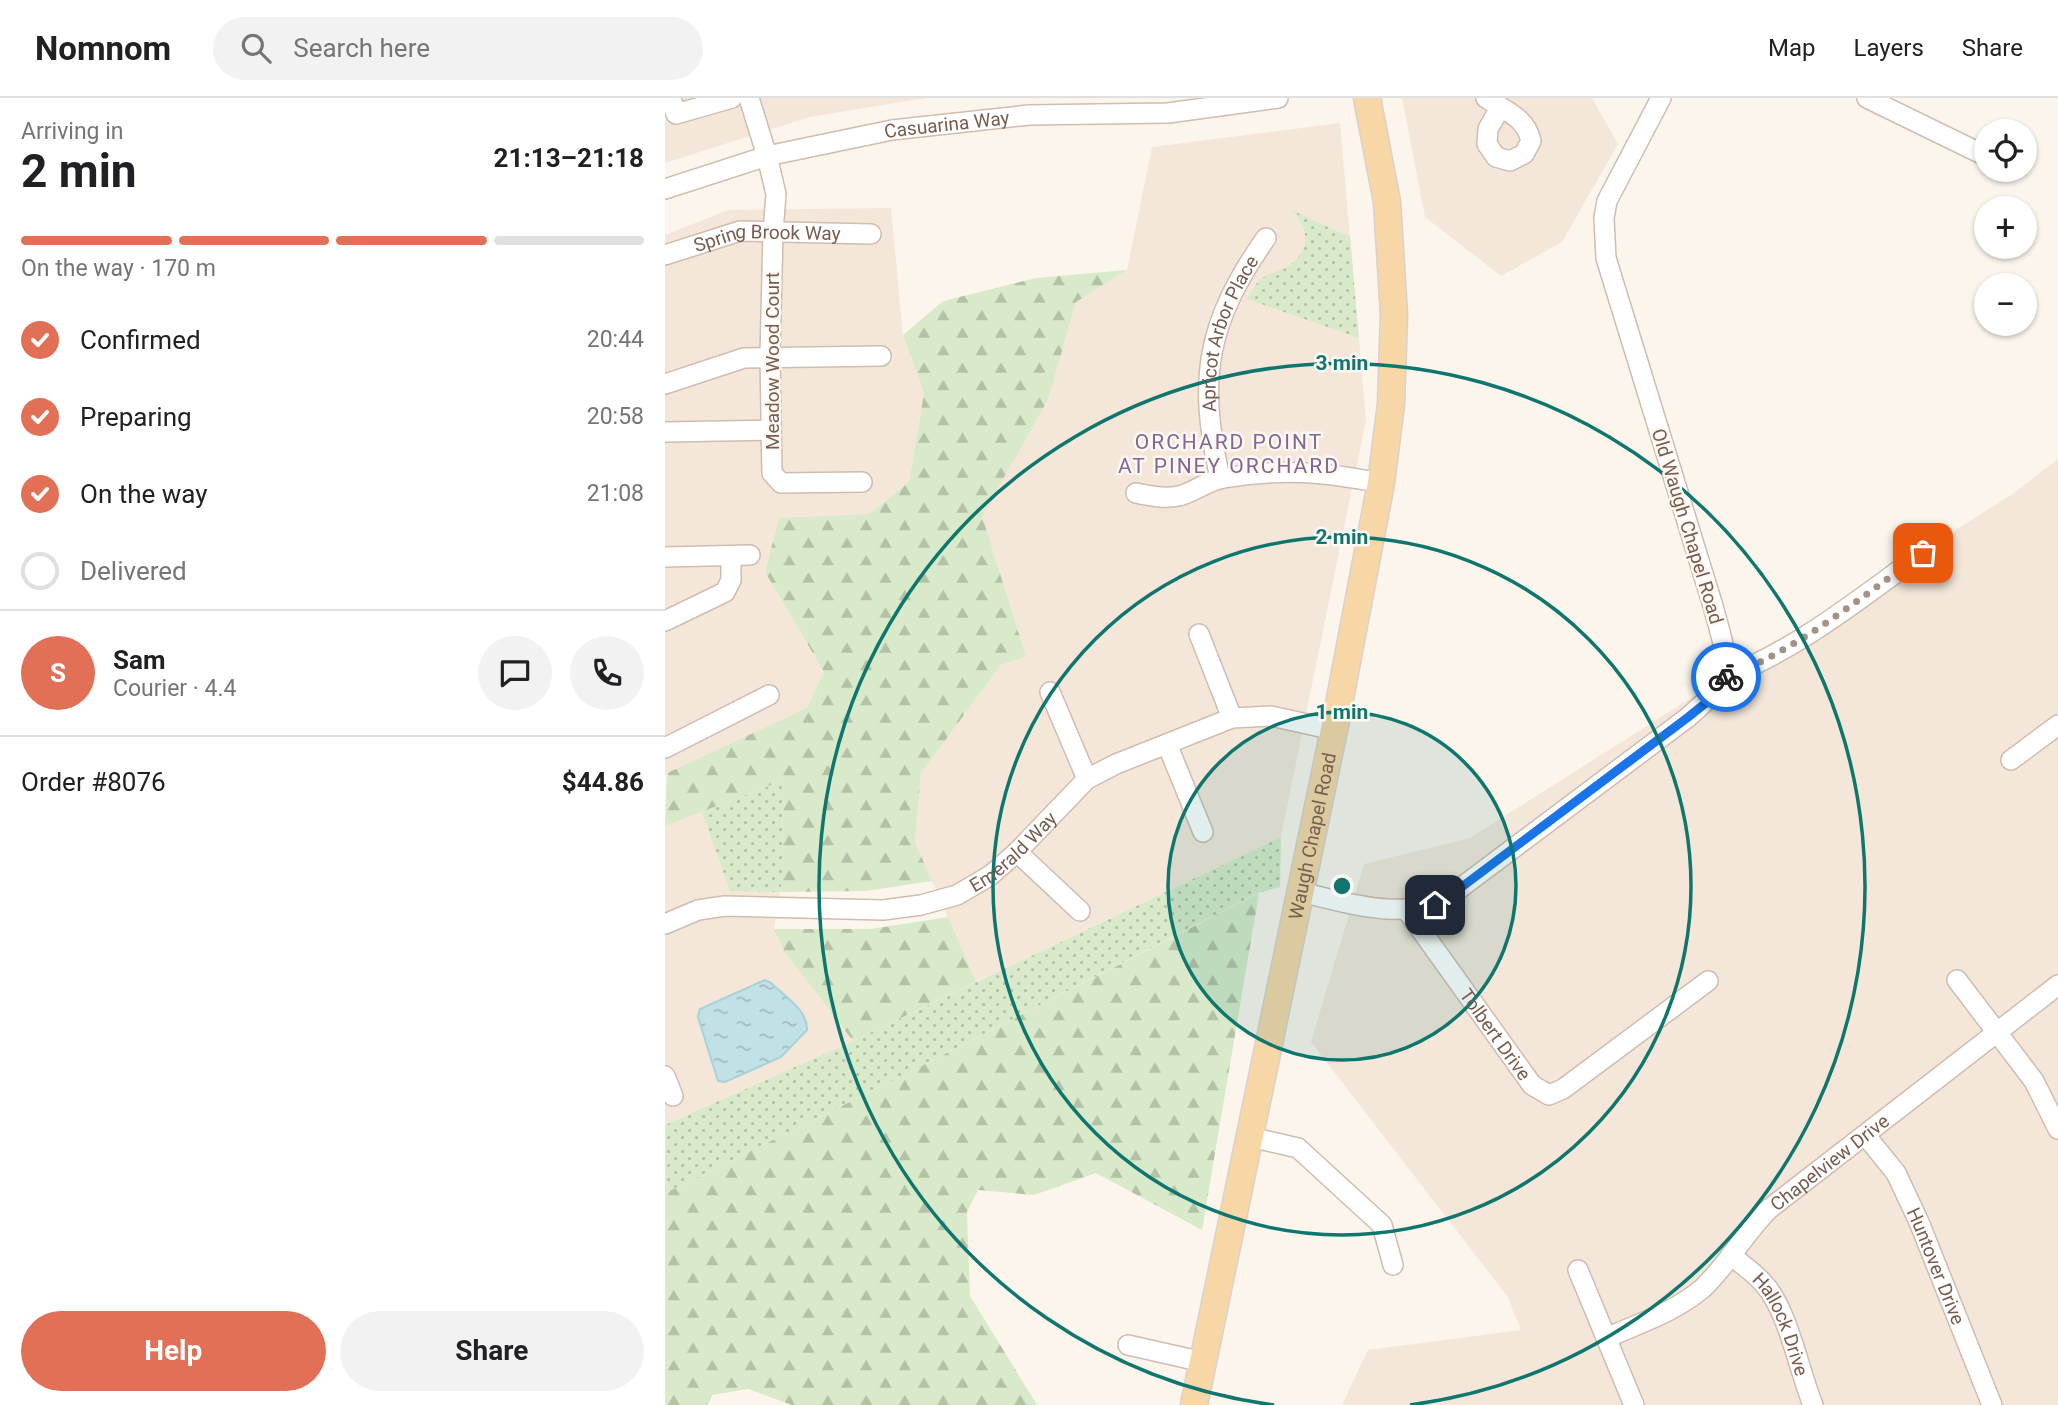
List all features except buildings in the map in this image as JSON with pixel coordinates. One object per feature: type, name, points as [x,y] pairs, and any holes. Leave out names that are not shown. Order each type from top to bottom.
[{"type":"main road","name":"Waugh Chapel Road","points":[[1193,1405],[1334,730],[1381,483],[1391,404],[1395,315],[1387,202],[1367,98]]},
{"type":"street","points":[[671,98],[676,114],[732,98]]},
{"type":"street","name":"Meadow Wood Court","points":[[749,98],[768,156],[776,194],[770,357],[772,472],[781,482],[862,482]]},
{"type":"street","name":"Casuarina Way","points":[[665,189],[768,156],[892,130],[1029,106],[1168,113],[1278,98]]},
{"type":"street","name":"Old Waugh Chapel Road","points":[[1661,98],[1614,182],[1607,201],[1604,218],[1606,258],[1713,607],[1725,653],[1724,678]]},
{"type":"street","points":[[1867,98],[1974,150]]},
{"type":"street","name":"Spring Brook Way","points":[[665,255],[740,231],[871,234]]},
{"type":"street","name":"Apricot Arbor Place","points":[[1220,478],[1210,435],[1207,390],[1211,353],[1222,313],[1242,272],[1266,238]]},
{"type":"street","points":[[665,384],[744,358],[881,356]]},
{"type":"street","points":[[665,432],[771,430]]},
{"type":"street","points":[[1136,493],[1157,497],[1180,496],[1220,478],[1296,471],[1331,473],[1381,483]]},
{"type":"street","points":[[1300,892],[1365,907],[1406,909],[1435,905],[1687,718],[1707,702],[1724,678],[1754,666],[1809,635],[1923,553]]},
{"type":"street","points":[[665,557],[741,555],[725,592],[665,621]]},
{"type":"street","points":[[1199,634],[1231,718]]},
{"type":"street","points":[[1050,692],[1087,779]]},
{"type":"street","points":[[665,748],[769,695]]},
{"type":"street","name":"Emerald Way","points":[[665,923],[698,910],[725,906],[883,910],[921,905],[957,895],[991,875],[1017,852],[1087,779],[1231,718],[1271,716],[1334,730]]},
{"type":"street","points":[[2011,760],[2058,725]]},
{"type":"street","points":[[1167,744],[1203,832]]},
{"type":"street","points":[[1017,852],[1080,911]]},
{"type":"street","name":"Tolbert Drive","points":[[1406,909],[1532,1085],[1549,1095],[1563,1089],[1708,981]]},
{"type":"street","points":[[1957,980],[2034,1081],[2058,1129]]},
{"type":"street","name":"Chapelview Drive","points":[[1606,1338],[1676,1308],[1703,1287],[1769,1209],[2058,985]]},
{"type":"street","points":[[665,1076],[673,1096]]},
{"type":"street","name":"Huntover Drive","points":[[1866,1136],[1896,1173],[1908,1198],[1992,1405]]},
{"type":"street","points":[[1250,1137],[1298,1148],[1382,1225],[1393,1265]]},
{"type":"street","name":"Hallock Drive","points":[[1731,1255],[1765,1285],[1787,1326],[1801,1376],[1813,1405]]},
{"type":"street","points":[[1578,1270],[1633,1405]]},
{"type":"street","points":[[1128,1345],[1203,1363]]},
{"type":"shaded area","points":[[665,98],[926,98],[810,117],[665,163]]},
{"type":"shaded area","points":[[1402,98],[1592,98],[1618,144],[1562,242],[1501,276],[1425,217]]},
{"type":"shaded area","points":[[1340,123],[1366,420],[1281,837],[976,982],[915,842],[921,773],[1001,665],[1026,657],[981,517],[1048,400],[1076,302],[1127,270],[1152,147]]},
{"type":"shaded area","points":[[891,208],[903,335],[924,393],[909,482],[869,514],[779,519],[765,572],[824,672],[807,709],[665,776],[665,235],[728,210]]},
{"type":"shaded area","points":[[2058,459],[2058,1405],[1342,1405],[1368,1350],[1521,1330],[1507,1296],[1311,1042],[1364,864],[1470,838],[2014,493]]},
{"type":"shaded area","points":[[782,781],[783,873],[774,929],[784,951],[853,1041],[665,1125],[665,826]]},
{"type":"green space","points":[[1291,210],[1350,237],[1359,338],[1247,299],[1261,279],[1289,266],[1302,253],[1304,231]]},
{"type":"green space","points":[[1127,270],[1076,302],[1048,400],[982,516],[1026,657],[1001,665],[921,773],[915,842],[932,881],[866,891],[780,892],[783,873],[782,781],[665,826],[667,773],[807,708],[824,672],[765,572],[779,518],[869,514],[909,482],[924,393],[903,335],[943,301],[1036,278]]},
{"type":"green space","points":[[782,781],[783,873],[780,892],[730,891],[702,812]]},
{"type":"green space","points":[[1281,837],[1280,887],[1258,893],[884,1085],[665,1193],[665,1125],[853,1041]]},
{"type":"green space","points":[[1259,893],[1202,1230],[1096,1173],[1034,1195],[978,1190],[967,1212],[970,1296],[1037,1405],[792,1405],[748,1389],[712,1395],[707,1405],[665,1405],[665,1193],[884,1085]]},
{"type":"green space","points":[[948,917],[976,982],[853,1041],[784,951],[774,929],[871,929]]},
{"type":"water","points":[[765,980],[799,1010],[804,1016],[807,1030],[781,1057],[725,1082],[718,1081],[698,1017],[700,1009]]},
{"type":"way so far","points":[[1726,677],[1754,666],[1809,635],[1923,553]]},
{"type":"district","name":"ORCHARD POINT AT PINEY ORCHARD","points":[[1229,454]]},
{"type":"route","points":[[1435,905],[1687,718],[1707,702],[1726,677]]}]
